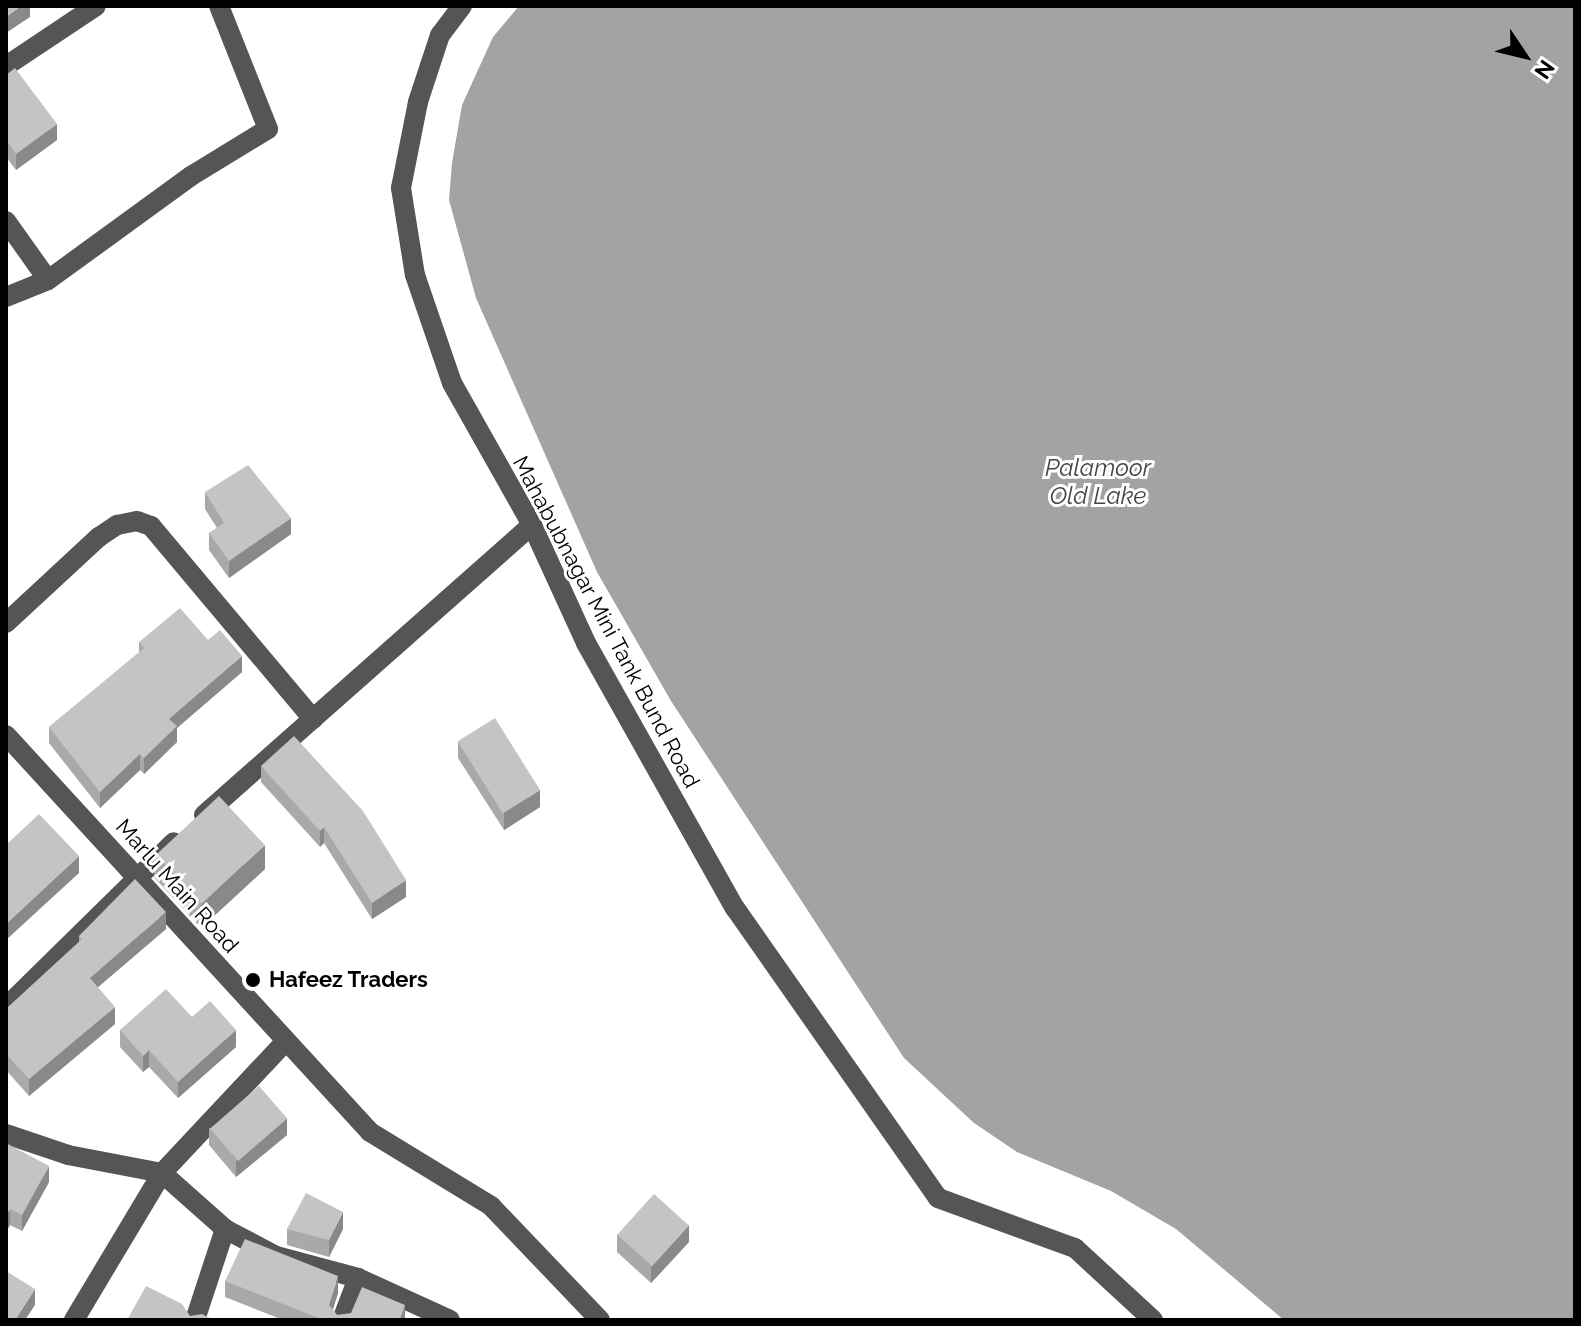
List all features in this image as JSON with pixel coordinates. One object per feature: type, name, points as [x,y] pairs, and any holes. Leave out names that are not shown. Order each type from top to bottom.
[{"type":"street","points":[[6,66],[96,6]]},
{"type":"street","points":[[6,297],[48,280],[191,176],[268,129],[219,6]]},
{"type":"street","name":"Mahabubnagar Mini Tank Bund Road","points":[[462,6],[440,35],[418,102],[401,188],[415,275],[452,383],[532,525],[586,643],[735,908],[938,1198],[1075,1248],[1153,1320]]},
{"type":"street","points":[[6,221],[48,280]]},
{"type":"street","points":[[6,623],[99,537],[117,525],[137,521],[151,526],[313,719]]},
{"type":"street","points":[[6,1007],[136,876],[532,525]]},
{"type":"street","name":"Marlu Main Road","points":[[7,736],[370,1132],[491,1206],[600,1320]]},
{"type":"street","points":[[74,1320],[162,1173],[286,1041]]},
{"type":"street","points":[[6,1134],[68,1155],[162,1173],[225,1229],[276,1256],[358,1278],[450,1320]]},
{"type":"street","points":[[195,1320],[225,1229]]},
{"type":"street","points":[[342,1320],[358,1278]]},
{"type":"water","name":"Palamoor Old Lake","points":[[519,6],[1575,6],[1575,1320],[1284,1320],[1176,1229],[1111,1191],[1017,1152],[974,1123],[904,1058],[671,701],[597,572],[476,298],[449,200],[452,163],[462,105],[493,37]]},
{"type":"building","points":[[6,6],[21,6],[6,17]]},
{"type":"building","points":[[15,68],[57,124],[16,154],[6,140],[6,75]]},
{"type":"building","points":[[248,465],[291,518],[229,561],[209,533],[224,523],[205,492]]},
{"type":"building","points":[[180,608],[208,640],[220,630],[242,656],[169,719],[177,726],[144,758],[140,754],[100,792],[49,727],[144,648],[139,642]]},
{"type":"building","points":[[495,718],[540,790],[503,813],[458,741]]},
{"type":"building","points":[[294,736],[363,811],[406,880],[372,903],[324,827],[320,831],[261,766]]},
{"type":"building","points":[[219,796],[265,845],[202,904],[156,855]]},
{"type":"building","points":[[39,814],[79,856],[6,924],[6,845]]},
{"type":"building","points":[[135,879],[166,912],[90,978],[115,1007],[29,1079],[6,1054],[6,1009],[82,939],[79,936]]},
{"type":"building","points":[[166,989],[192,1017],[210,1001],[236,1030],[178,1082],[149,1050],[143,1056],[120,1030]]},
{"type":"building","points":[[259,1086],[287,1118],[238,1161],[210,1129]]},
{"type":"building","points":[[6,1143],[49,1166],[22,1215],[10,1209],[6,1216]]},
{"type":"building","points":[[306,1193],[343,1212],[329,1240],[287,1229]]},
{"type":"building","points":[[654,1194],[689,1225],[652,1266],[617,1235]]},
{"type":"building","points":[[245,1239],[338,1276],[329,1305],[337,1315],[351,1313],[362,1287],[405,1305],[400,1318],[406,1320],[324,1320],[225,1281]]},
{"type":"building","points":[[6,1271],[35,1289],[15,1320],[6,1320]]},
{"type":"building","points":[[146,1286],[182,1304],[190,1316],[202,1314],[214,1320],[127,1320]]},
{"type":"place","name":"Hafeez Traders","points":[[253,980]]}]
